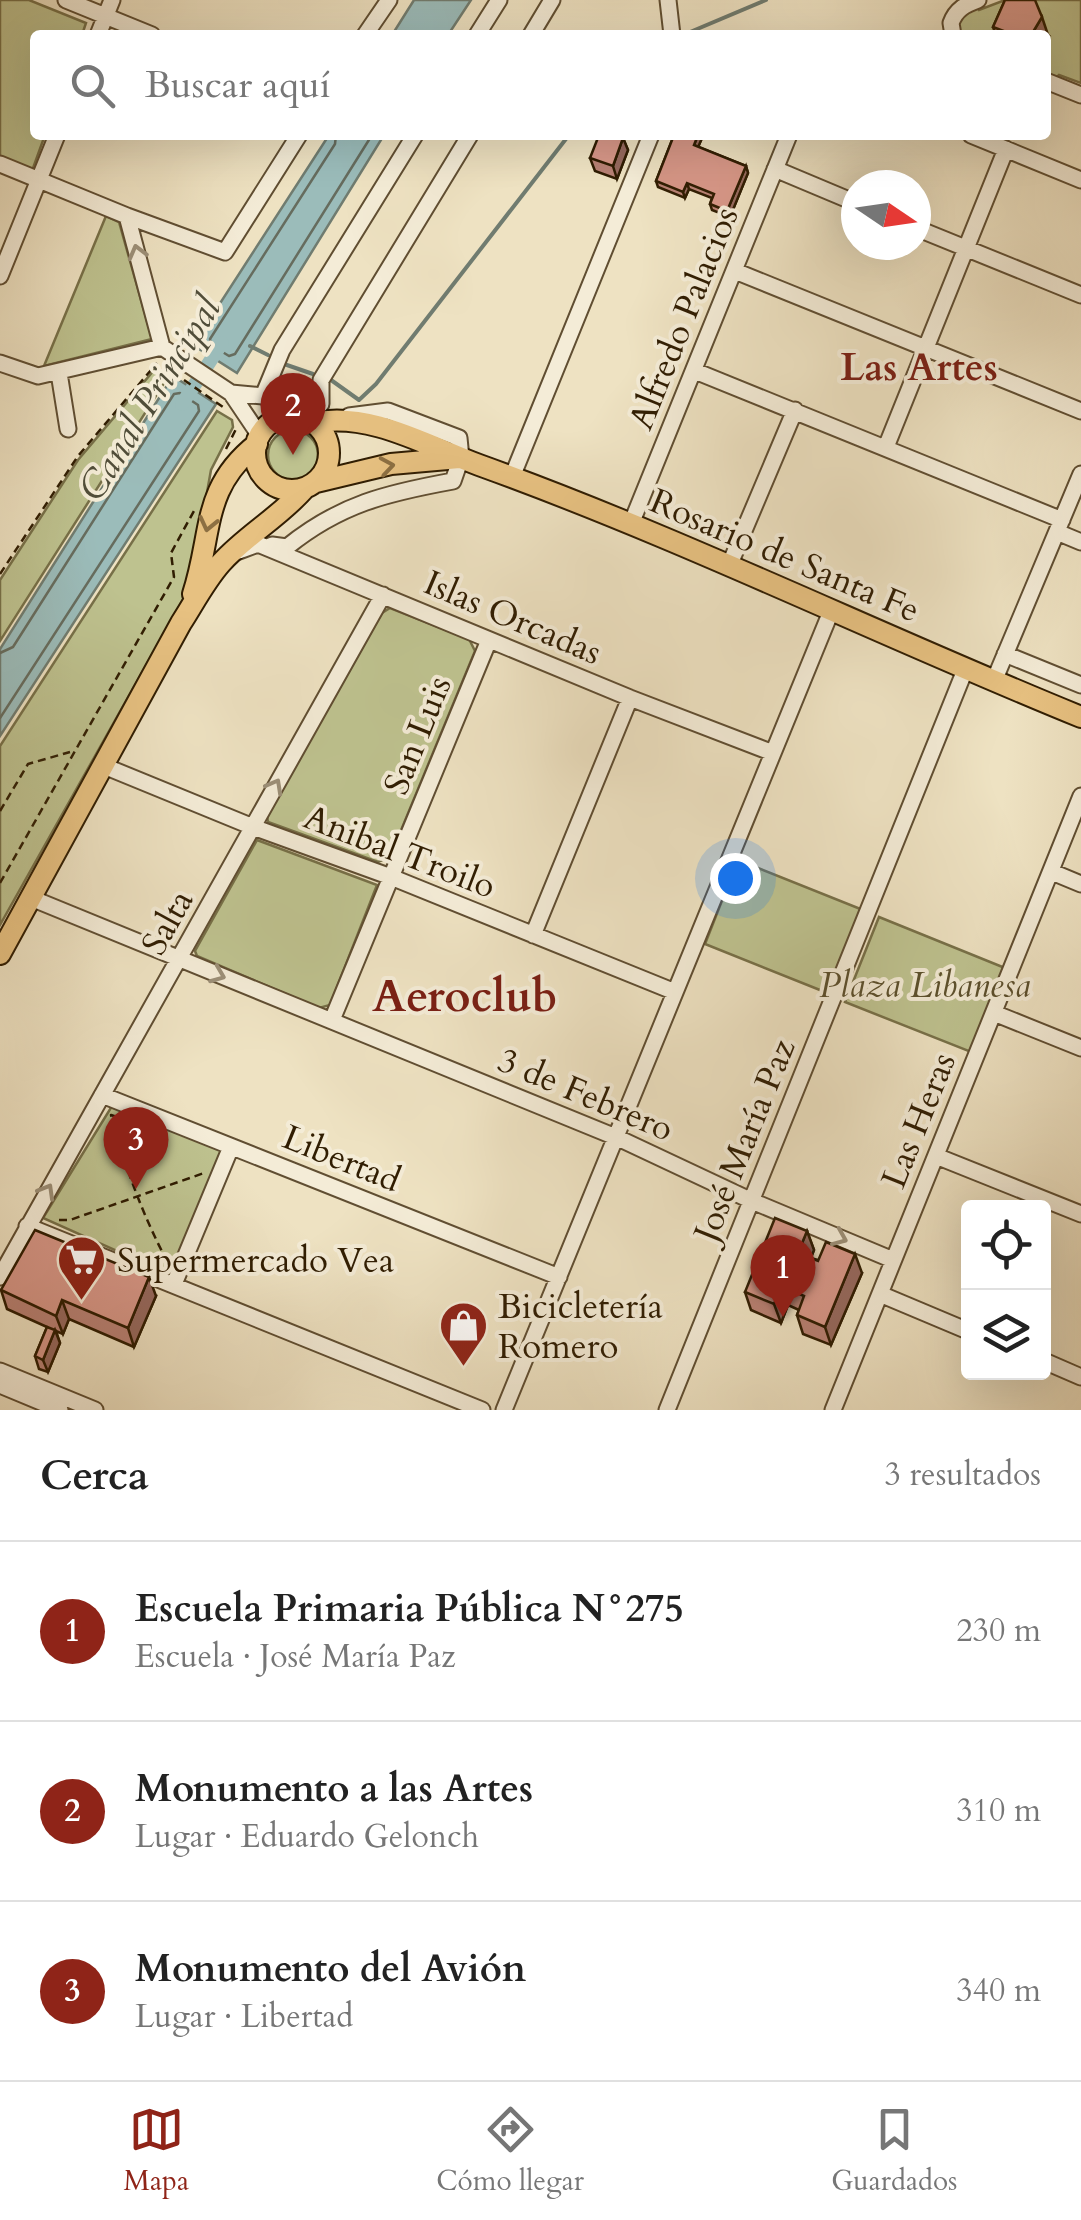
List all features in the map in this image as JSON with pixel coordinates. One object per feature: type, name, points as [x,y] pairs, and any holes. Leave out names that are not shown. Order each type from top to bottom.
[{"type":"main road","name":"Rosario de Santa Fe","points":[[305,419],[365,423],[442,448],[631,524],[1081,717]]},
{"type":"main road","points":[[0,954],[181,623],[212,575],[230,554],[291,504],[326,469],[329,452],[325,436],[305,419],[272,423],[229,470],[217,490],[195,590],[181,623]]},
{"type":"main road","points":[[259,440],[256,460],[268,480],[289,490],[310,485]]},
{"type":"main road","name":"Rosario de Santa Fe","points":[[310,485],[392,464],[462,458]]},
{"type":"street","points":[[66,0],[140,30]]},
{"type":"street","points":[[100,30],[112,0]]},
{"type":"street","points":[[368,30],[388,0]]},
{"type":"street","points":[[480,30],[498,0]]},
{"type":"street","points":[[533,30],[552,0]]},
{"type":"street","points":[[668,0],[672,30]]},
{"type":"street","points":[[952,30],[950,23],[962,6],[978,0]]},
{"type":"street","points":[[1051,83],[1081,95]]},
{"type":"street","points":[[0,276],[55,140]]},
{"type":"street","points":[[0,164],[224,252],[296,140]]},
{"type":"street","points":[[263,396],[282,350],[412,140]]},
{"type":"street","points":[[0,362],[38,376],[171,358],[231,393],[263,396],[305,419],[321,404],[321,380],[467,140]]},
{"type":"street","points":[[512,477],[649,140]]},
{"type":"street","name":"Alfredo Palacios","points":[[631,524],[787,140]]},
{"type":"street","points":[[984,140],[1081,180]]},
{"type":"street","points":[[886,448],[1006,148]]},
{"type":"street","points":[[776,169],[841,197]]},
{"type":"street","points":[[127,216],[171,358]]},
{"type":"street","points":[[931,234],[1081,295]]},
{"type":"street","points":[[734,271],[1081,410]]},
{"type":"street","points":[[695,371],[886,448],[1060,526],[1081,542]]},
{"type":"street","points":[[59,373],[68,429]]},
{"type":"street","points":[[231,393],[259,440]]},
{"type":"street","points":[[729,566],[795,410]]},
{"type":"street","points":[[230,554],[258,544],[287,547],[351,505],[453,482],[462,458]]},
{"type":"street","points":[[994,681],[1081,474]]},
{"type":"street","name":"Islas Orcadas","points":[[258,544],[773,753]]},
{"type":"street","name":"Salta","points":[[0,1277],[383,595]]},
{"type":"street","points":[[504,1410],[832,609]]},
{"type":"street","name":"San Luis","points":[[332,1020],[489,640]]},
{"type":"street","points":[[1004,654],[1081,685]]},
{"type":"street","name":"José María Paz","points":[[667,1410],[965,670]]},
{"type":"street","points":[[534,934],[630,698]]},
{"type":"street","name":"Anibal Troilo","points":[[104,766],[675,992]]},
{"type":"street","name":"Las Heras","points":[[833,1410],[1081,796]]},
{"type":"street","points":[[1052,872],[1081,884]]},
{"type":"street","name":"3 de Febrero","points":[[31,898],[618,1138],[752,1201],[893,1260]]},
{"type":"street","points":[[994,1013],[1081,1048]]},
{"type":"street","name":"Libertad","points":[[102,1095],[559,1277]]},
{"type":"street","points":[[172,1276],[231,1146]]},
{"type":"street","points":[[936,1156],[1081,1214]]},
{"type":"street","points":[[27,1226],[172,1276],[482,1410]]},
{"type":"street","points":[[880,1294],[961,1327]]},
{"type":"street","points":[[1051,1365],[1081,1377]]},
{"type":"street","points":[[0,1371],[95,1410]]},
{"type":"street","points":[[0,1385],[60,1410]]},
{"type":"path","points":[[0,574],[78,456],[171,358],[231,413]]},
{"type":"path","points":[[224,452],[237,428]]},
{"type":"path","points":[[0,883],[174,576],[171,553],[195,508]]},
{"type":"path","points":[[0,811],[28,764],[74,751]]},
{"type":"path","points":[[121,1118],[111,1116],[137,1197],[172,1276]]},
{"type":"path","points":[[58,1220],[70,1220],[212,1170]]},
{"type":"green space","points":[[0,0],[29,0],[86,23],[84,30],[30,30],[30,140],[43,140],[32,171],[0,159]]},
{"type":"green space","points":[[1005,0],[1081,0],[1081,83],[1059,75],[1051,78],[1051,30],[957,30],[956,19],[976,6],[979,10]]},
{"type":"green space","points":[[106,216],[119,222],[152,339],[44,366]]},
{"type":"green space","points":[[155,369],[168,377],[0,641],[0,580],[78,460]]},
{"type":"green space","points":[[217,411],[232,420],[233,427],[211,470],[190,587],[0,925],[0,746]]},
{"type":"green space","points":[[293,430],[311,437],[318,455],[311,473],[293,480],[275,473],[268,455],[275,437]]},
{"type":"green space","points":[[390,608],[469,639],[475,651],[390,857],[378,862],[268,822],[267,816],[382,613]]},
{"type":"green space","points":[[257,840],[377,885],[330,1005],[319,1008],[197,956],[195,951]]},
{"type":"green space","points":[[738,860],[863,910],[830,994],[705,944]]},
{"type":"green space","name":"Plaza Libanesa","points":[[879,917],[1005,968],[971,1052],[845,1002]]},
{"type":"green space","points":[[112,1106],[226,1151],[173,1276],[43,1218]]},
{"type":"water","points":[[414,0],[471,0],[451,30],[395,30]]},
{"type":"water","points":[[326,140],[381,140],[237,373],[193,345]]},
{"type":"water","points":[[173,376],[216,404],[0,736],[0,649]]},
{"type":"building","points":[[1005,0],[1035,0],[1042,17],[1034,30],[993,27]]},
{"type":"building","points":[[597,140],[622,140],[613,166],[590,158]]},
{"type":"building","points":[[672,140],[696,140],[694,145],[746,166],[727,211],[710,204],[714,194],[687,183],[683,192],[656,181]]},
{"type":"building","points":[[775,1218],[807,1231],[798,1253],[818,1261],[826,1242],[855,1254],[825,1327],[797,1315],[804,1296],[782,1286],[774,1304],[745,1292]]},
{"type":"building","name":"Supermercado Vea","points":[[35,1230],[149,1277],[128,1328],[62,1300],[56,1316],[1,1290]]},
{"type":"building","points":[[47,1327],[55,1330],[43,1360],[35,1356]]},
{"type":"waterway","points":[[695,30],[766,0]]},
{"type":"waterway","points":[[331,380],[359,400],[376,384],[565,140]]},
{"type":"waterway","name":"Canal Principal","points":[[182,404],[222,343]]},
{"type":"waterway","points":[[250,346],[268,355]]},
{"type":"waterway","points":[[284,364],[313,374]]},
{"type":"place","name":"Monumento a las Artes","points":[[293,455]]},
{"type":"place","name":"Monumento del Avión","points":[[136,1189]]},
{"type":"place","name":"Supermercado Vea","points":[[82,1302]]},
{"type":"place","name":"Escuela Primaria Pública N°275","points":[[783,1317]]},
{"type":"place","name":"Bicicletería Romero","points":[[463,1368]]},
{"type":"district","name":"Las Artes","points":[[919,367]]},
{"type":"district","name":"Aeroclub","points":[[465,995]]}]
